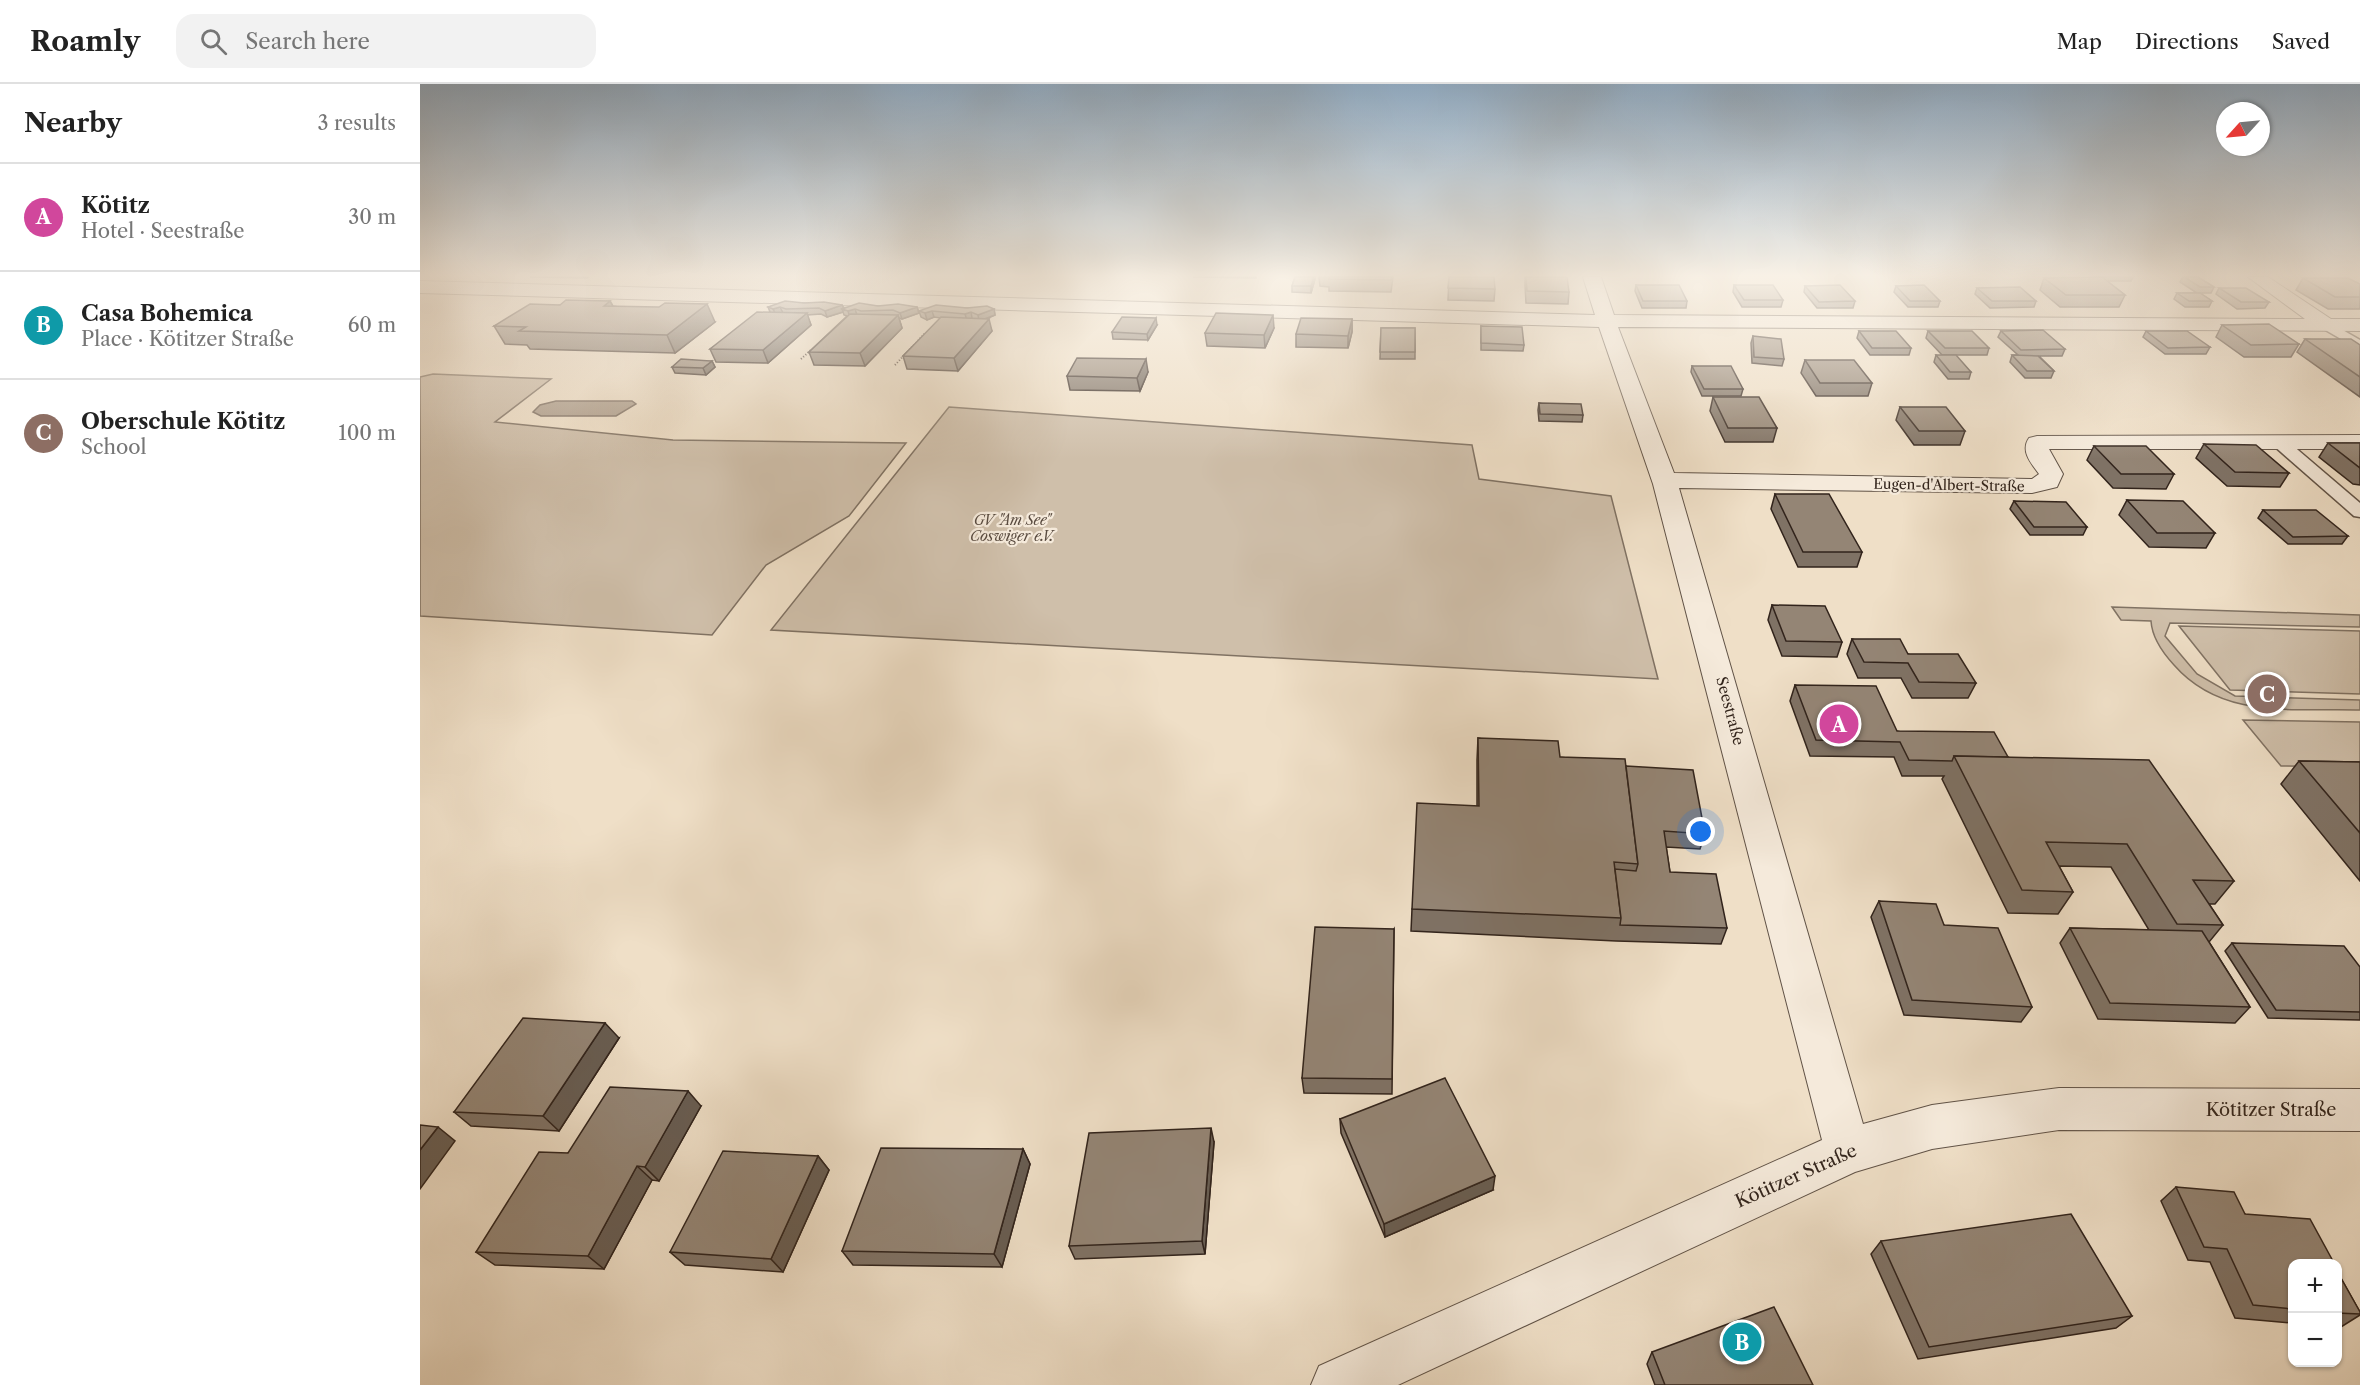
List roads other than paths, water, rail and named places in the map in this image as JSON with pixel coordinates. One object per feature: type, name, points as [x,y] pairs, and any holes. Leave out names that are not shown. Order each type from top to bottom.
[{"type":"street","name":"Seestraße","points":[[1612,338],[1664,480],[1713,648],[1848,1151]]},
{"type":"street","name":"Eugen-d'Albert-Straße","points":[[1664,480],[2032,486],[2048,482],[2051,474],[2037,453],[2037,443],[2056,441],[2360,442]]},
{"type":"street","name":"Kötitzer Straße","points":[[1338,1385],[1848,1151],[1932,1127],[2059,1109],[2360,1110]]},
{"type":"lane","points":[[2347,338],[2360,346]]},
{"type":"lane","points":[[2279,442],[2360,512]]},
{"type":"place","name":"Oberschule Kötitz","points":[[2267,694]]},
{"type":"place","name":"Kötitz","points":[[1839,724]]},
{"type":"place","name":"Casa Bohemica","points":[[1742,1342]]},
{"type":"park label","name":"GV \"Am See\" Coswiger e.V.","points":[[1012,528]]}]
